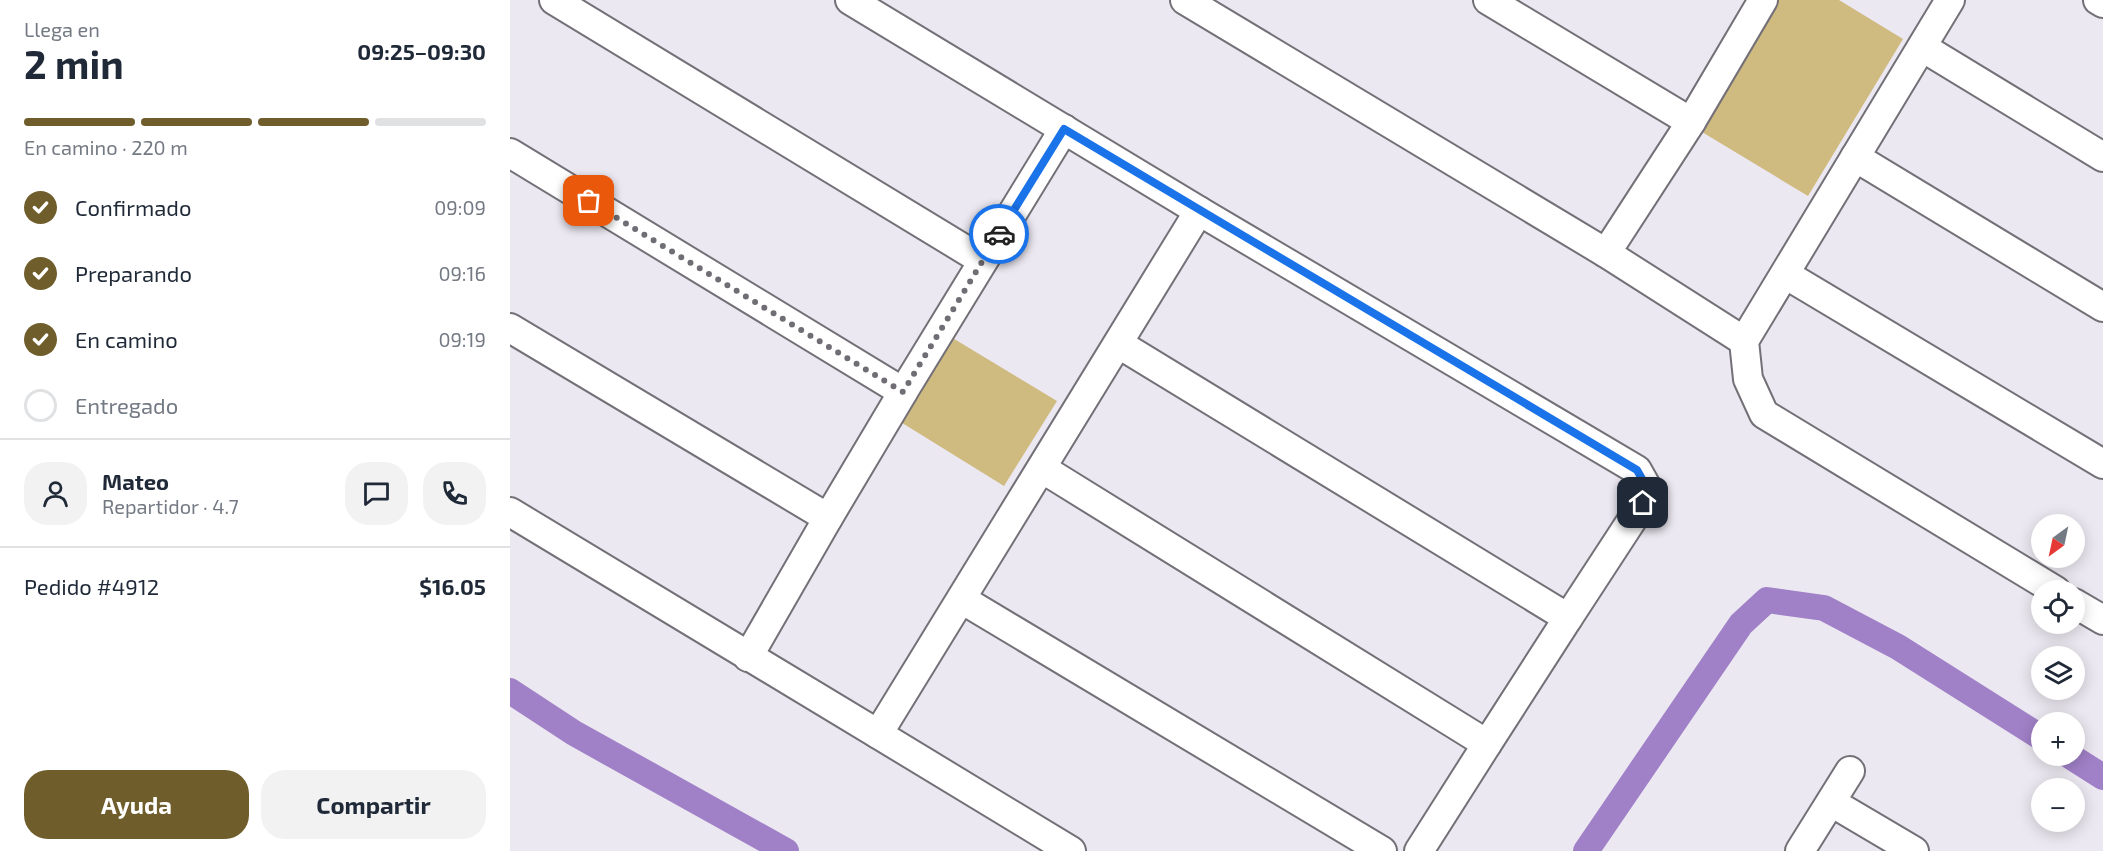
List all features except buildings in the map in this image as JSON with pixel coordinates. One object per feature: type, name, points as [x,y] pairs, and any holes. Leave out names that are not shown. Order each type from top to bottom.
[{"type":"street","points":[[554,0],[982,260]]},
{"type":"street","points":[[850,0],[1199,211],[1637,470],[1646,486],[1643,503],[1419,851]]},
{"type":"street","points":[[1185,0],[1606,254],[1744,341]]},
{"type":"street","points":[[1488,0],[1691,122]]},
{"type":"street","points":[[1606,254],[1691,122],[1763,0]]},
{"type":"street","points":[[1950,0],[1744,341],[1748,379],[1764,414],[2037,580]]},
{"type":"street","points":[[2098,0],[2103,3]]},
{"type":"street","points":[[1922,47],[2103,157]]},
{"type":"street","points":[[748,657],[982,260],[1064,129]]},
{"type":"street","points":[[510,153],[903,392]]},
{"type":"street","points":[[1855,157],[2103,307]]},
{"type":"street","points":[[879,734],[1199,211]]},
{"type":"street","points":[[1785,273],[2103,464]]},
{"type":"street","points":[[510,328],[828,518]]},
{"type":"street","points":[[1119,344],[1568,618]]},
{"type":"street","points":[[1042,469],[1486,744]]},
{"type":"street","points":[[510,512],[1071,851]]},
{"type":"street","points":[[963,600],[1382,851]]},
{"type":"street","points":[[2085,609],[2103,620]]},
{"type":"street","points":[[1800,851],[1850,771]]},
{"type":"street","points":[[1831,802],[1914,851]]},
{"type":"shaded area","points":[[1775,0],[1839,0],[1903,39],[1808,196],[1697,129]]},
{"type":"shaded area","points":[[951,337],[1057,401],[1004,486],[899,421]]},
{"type":"waterway","points":[[1586,851],[1741,624],[1767,600],[1824,608],[1898,647],[2031,731]]},
{"type":"waterway","points":[[510,691],[574,733],[786,851]]},
{"type":"waterway","points":[[2085,766],[2103,777]]},
{"type":"way so far","points":[[589,201],[903,392],[999,234]]},
{"type":"route","points":[[999,234],[1064,129],[1637,470],[1646,486],[1643,503]]}]
